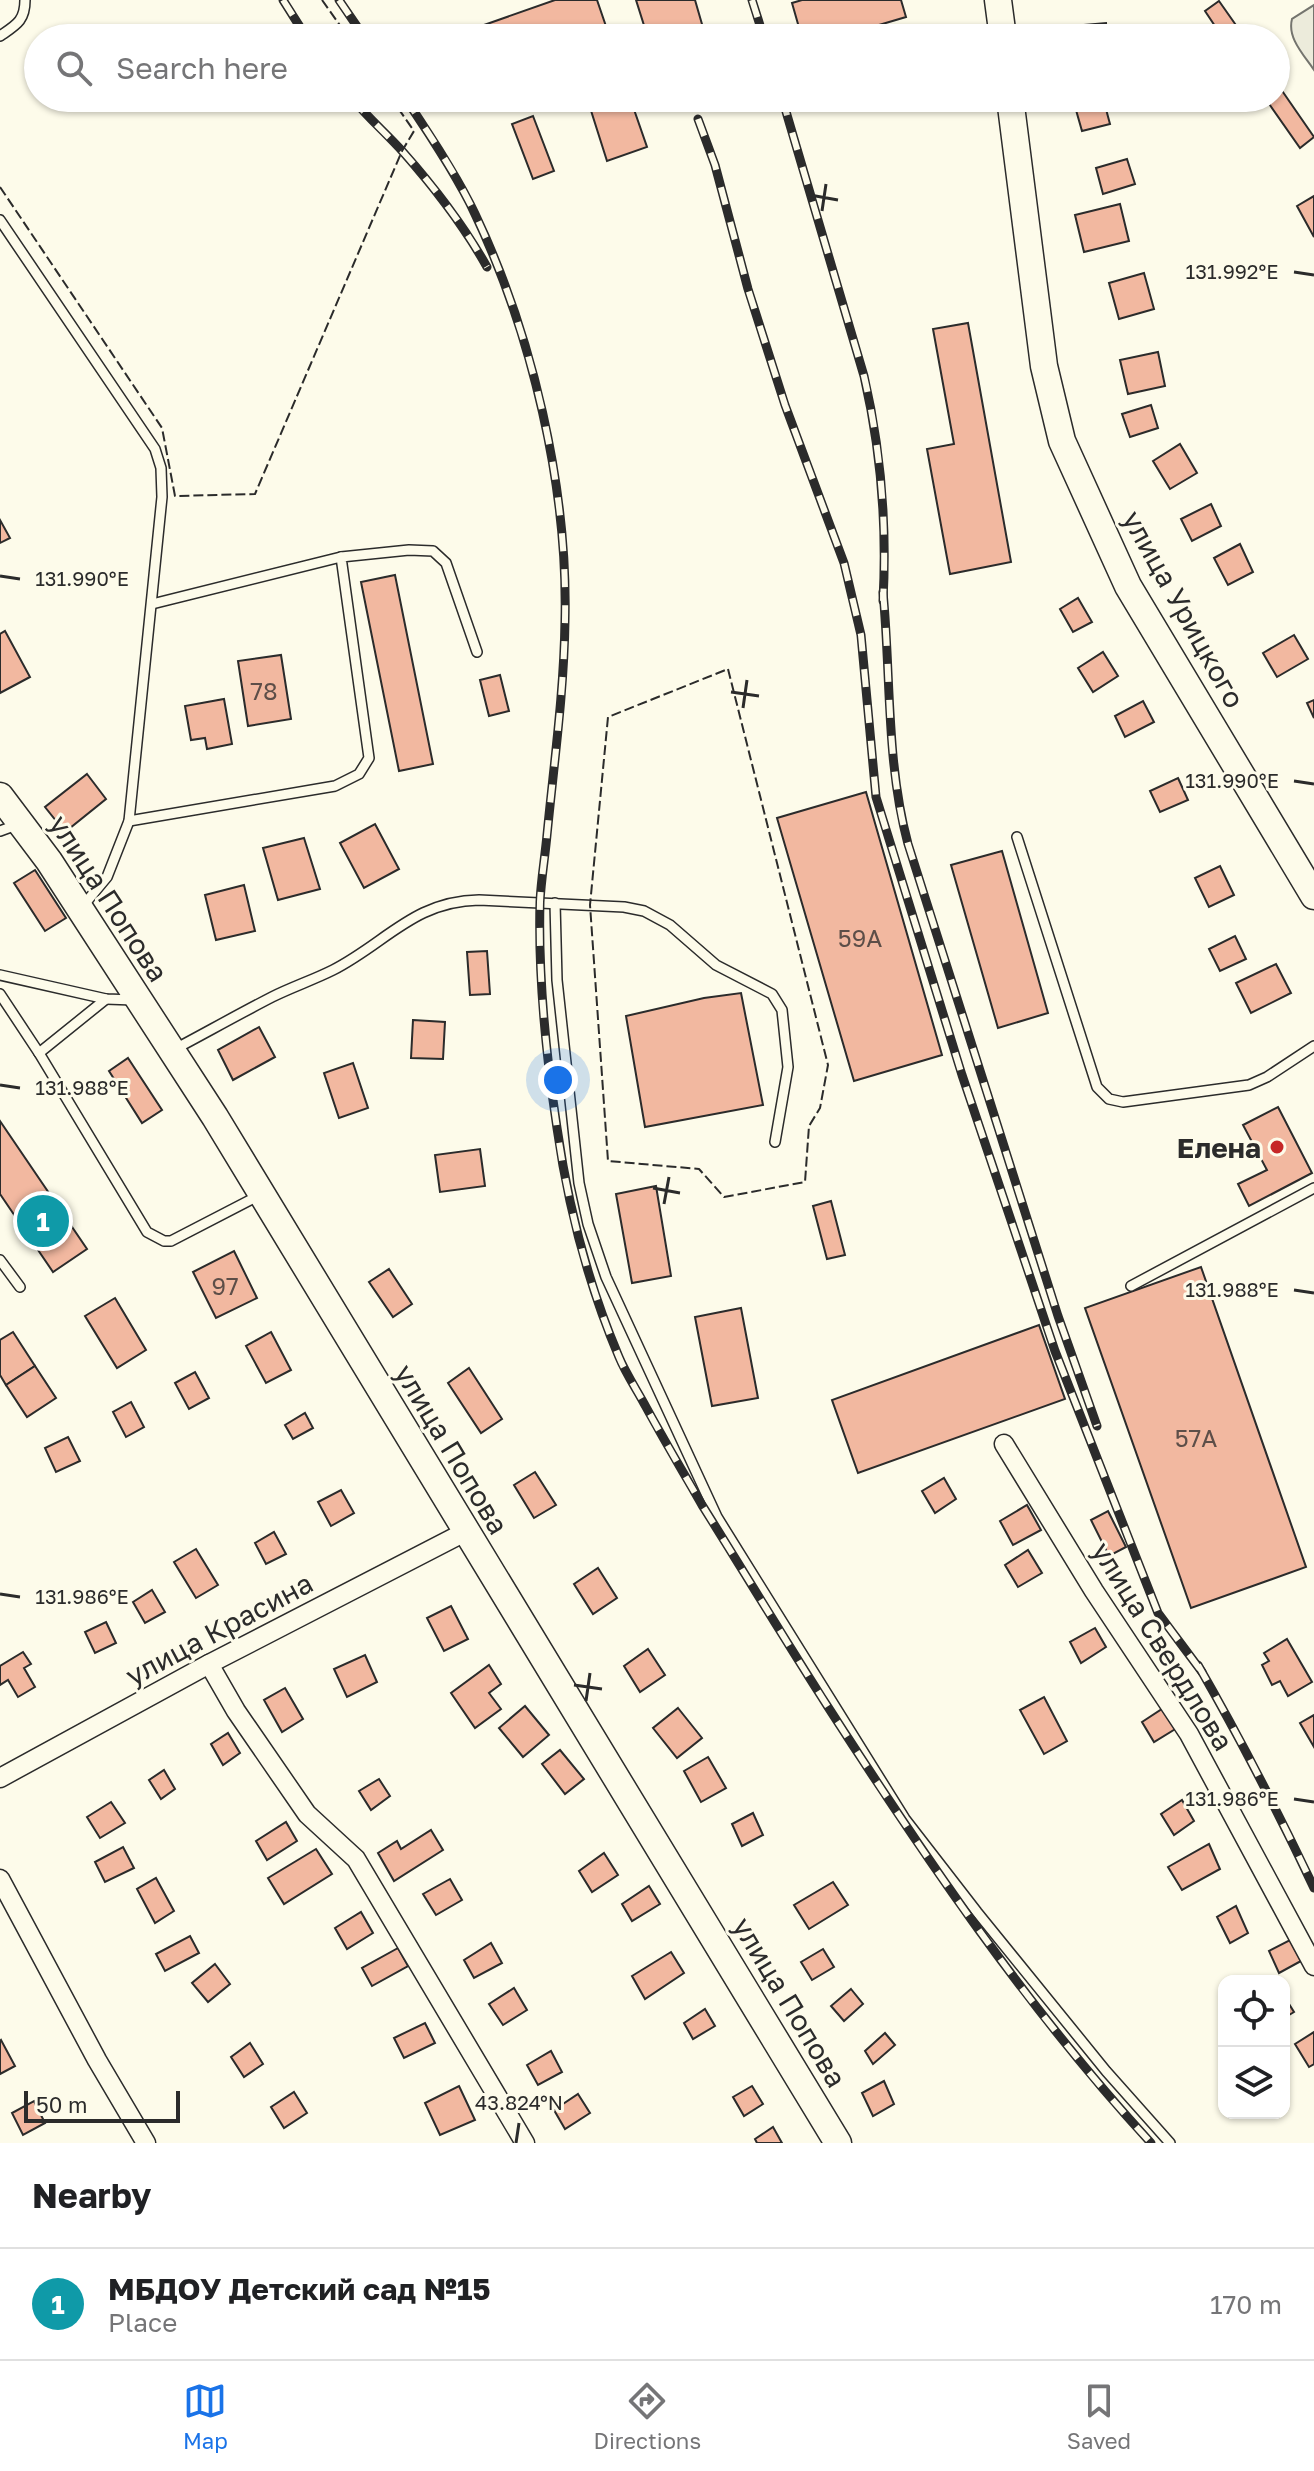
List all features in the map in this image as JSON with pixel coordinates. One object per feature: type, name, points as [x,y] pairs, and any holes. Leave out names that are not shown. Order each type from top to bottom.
[{"type":"street","points":[[998,0],[1001,24]]},
{"type":"street","name":"улица Урицкого","points":[[1012,112],[1044,366],[1062,441],[1128,586],[1314,896]]},
{"type":"street","name":"улица Попова","points":[[0,796],[11,827],[80,909],[261,1194],[838,2143]]},
{"type":"street","name":"улица Свердлова","points":[[1004,1444],[1094,1591],[1189,1734],[1314,1966]]},
{"type":"street","name":"улица Красина","points":[[0,1778],[209,1664],[465,1532]]},
{"type":"street","points":[[209,1664],[236,1711],[307,1814],[356,1859],[525,2143]]},
{"type":"street","points":[[0,1879],[90,2047],[146,2143]]},
{"type":"lane","points":[[0,36],[17,24],[25,13],[25,0]]},
{"type":"lane","points":[[0,220],[155,449],[161,468],[162,497],[129,821],[107,877],[80,909]]},
{"type":"lane","points":[[152,604],[341,557],[409,550],[433,551],[446,563],[477,652]]},
{"type":"lane","points":[[129,821],[335,786],[359,774],[369,758],[341,557]]},
{"type":"lane","points":[[1017,837],[1097,1087],[1109,1099],[1123,1102],[1249,1085],[1267,1077],[1314,1046]]},
{"type":"lane","points":[[172,1051],[274,996],[334,970],[419,913],[459,900],[624,907],[644,911],[670,925],[716,965],[772,994],[782,1010],[788,1067],[775,1142]]},
{"type":"lane","points":[[555,903],[557,980],[579,1183],[588,1224],[606,1277],[717,1517],[905,1819],[1086,2046],[1170,2143]]},
{"type":"lane","points":[[0,975],[106,999],[138,1000]]},
{"type":"lane","points":[[0,994],[147,1232],[164,1241],[171,1241],[261,1194]]},
{"type":"lane","points":[[39,1053],[106,999]]},
{"type":"lane","points":[[1131,1286],[1314,1188]]},
{"type":"lane","points":[[0,1260],[20,1287]]},
{"type":"shaded area","points":[[1314,5],[1314,70],[1297,46],[1291,26],[1292,19]]},
{"type":"building","points":[[555,0],[597,0],[605,24],[487,24]]},
{"type":"building","points":[[636,0],[695,0],[702,24],[644,24]]},
{"type":"building","points":[[802,0],[901,0],[906,17],[882,24],[798,24],[792,3]]},
{"type":"building","points":[[1219,1],[1235,24],[1214,24],[1205,11]]},
{"type":"building","points":[[1290,102],[1314,137],[1300,148],[1275,112],[1290,112]]},
{"type":"building","points":[[591,112],[635,112],[647,147],[607,161]]},
{"type":"building","points":[[1077,112],[1107,112],[1110,124],[1082,131]]},
{"type":"building","points":[[533,116],[554,171],[533,179],[512,124]]},
{"type":"building","points":[[1127,159],[1135,184],[1103,194],[1096,168]]},
{"type":"building","points":[[1314,196],[1314,237],[1297,206]]},
{"type":"building","points":[[1120,204],[1129,241],[1084,252],[1075,215]]},
{"type":"building","points":[[1144,273],[1154,309],[1119,319],[1109,283]]},
{"type":"building","points":[[968,323],[1011,562],[950,574],[927,449],[954,444],[933,329]]},
{"type":"building","points":[[1158,352],[1165,386],[1128,394],[1120,360]]},
{"type":"building","points":[[1151,405],[1158,428],[1130,437],[1122,414]]},
{"type":"building","points":[[1180,444],[1197,473],[1170,489],[1153,461]]},
{"type":"building","points":[[1211,504],[1221,526],[1192,541],[1181,519]]},
{"type":"building","points":[[0,520],[10,538],[0,543]]},
{"type":"building","points":[[1240,544],[1253,572],[1228,585],[1214,558]]},
{"type":"building","points":[[395,575],[433,764],[399,771],[361,582]]},
{"type":"building","points":[[1078,598],[1092,622],[1073,632],[1060,609]]},
{"type":"building","points":[[5,631],[30,677],[0,693],[0,634]]},
{"type":"building","points":[[1294,635],[1308,659],[1277,677],[1263,653]]},
{"type":"building","points":[[1103,652],[1118,676],[1093,692],[1078,668]]},
{"type":"building","points":[[281,655],[291,719],[248,726],[238,661]]},
{"type":"building","points":[[500,675],[509,711],[489,716],[480,680]]},
{"type":"building","points":[[224,699],[232,744],[207,749],[205,738],[191,740],[185,706]]},
{"type":"building","points":[[1314,700],[1314,718],[1307,703]]},
{"type":"building","points":[[1143,701],[1154,722],[1125,737],[1115,716]]},
{"type":"building","points":[[87,774],[106,799],[65,832],[45,807]]},
{"type":"building","points":[[1178,778],[1188,800],[1160,812],[1150,791]]},
{"type":"building","points":[[866,792],[942,1055],[854,1081],[777,818]]},
{"type":"building","points":[[375,824],[399,869],[364,888],[340,843]]},
{"type":"building","points":[[304,838],[320,889],[278,900],[263,848]]},
{"type":"building","points":[[1002,851],[1048,1013],[998,1028],[951,865]]},
{"type":"building","points":[[1220,866],[1234,895],[1209,907],[1195,878]]},
{"type":"building","points":[[35,870],[66,918],[45,931],[14,883]]},
{"type":"building","points":[[244,885],[255,931],[216,940],[205,895]]},
{"type":"building","points":[[1235,936],[1246,959],[1220,971],[1209,949]]},
{"type":"building","points":[[487,951],[490,994],[470,995],[467,952]]},
{"type":"building","points":[[1276,964],[1291,993],[1251,1013],[1236,983]]},
{"type":"building","points":[[741,993],[763,1105],[645,1127],[626,1016]]},
{"type":"building","points":[[413,1020],[445,1022],[443,1059],[411,1058]]},
{"type":"building","points":[[259,1027],[275,1057],[233,1080],[218,1050]]},
{"type":"building","points":[[128,1058],[162,1110],[142,1123],[109,1071]]},
{"type":"building","points":[[353,1063],[368,1108],[339,1118],[324,1073]]},
{"type":"building","name":"Елена","points":[[1278,1107],[1312,1173],[1249,1206],[1238,1184],[1267,1170],[1243,1125]]},
{"type":"building","points":[[0,1121],[87,1249],[53,1272],[0,1194]]},
{"type":"building","points":[[480,1149],[485,1186],[440,1192],[435,1155]]},
{"type":"building","points":[[656,1186],[671,1276],[632,1283],[616,1194]]},
{"type":"building","points":[[831,1201],[845,1255],[827,1259],[813,1206]]},
{"type":"building","points":[[234,1251],[257,1298],[216,1318],[193,1272]]},
{"type":"building","points":[[1201,1267],[1306,1567],[1191,1608],[1085,1308]]},
{"type":"building","points":[[389,1269],[412,1304],[393,1317],[369,1282]]},
{"type":"building","points":[[115,1298],[146,1350],[117,1368],[85,1316]]},
{"type":"building","points":[[741,1308],[758,1398],[712,1406],[695,1317]]},
{"type":"building","points":[[1039,1325],[1065,1399],[858,1473],[832,1400]]},
{"type":"building","points":[[13,1332],[35,1366],[6,1385],[0,1375],[0,1340]]},
{"type":"building","points":[[271,1332],[291,1370],[266,1383],[246,1346]]},
{"type":"building","points":[[35,1366],[56,1398],[27,1417],[6,1385]]},
{"type":"building","points":[[469,1368],[502,1419],[481,1433],[448,1383]]},
{"type":"building","points":[[195,1372],[209,1398],[189,1409],[175,1383]]},
{"type":"building","points":[[131,1402],[144,1427],[126,1437],[113,1412]]},
{"type":"building","points":[[305,1413],[313,1428],[293,1439],[285,1425]]},
{"type":"building","points":[[68,1437],[80,1461],[56,1472],[45,1448]]},
{"type":"building","points":[[535,1472],[556,1505],[534,1518],[514,1485]]},
{"type":"building","points":[[944,1478],[956,1499],[935,1513],[922,1491]]},
{"type":"building","points":[[341,1490],[354,1513],[331,1526],[318,1502]]},
{"type":"building","points":[[1027,1505],[1041,1530],[1013,1545],[1000,1521]]},
{"type":"building","points":[[1108,1511],[1126,1547],[1109,1556],[1091,1520]]},
{"type":"building","points":[[274,1532],[286,1554],[266,1564],[255,1543]]},
{"type":"building","points":[[196,1549],[218,1585],[196,1598],[174,1562]]},
{"type":"building","points":[[1028,1550],[1042,1573],[1018,1587],[1005,1565]]},
{"type":"building","points":[[598,1568],[617,1598],[593,1614],[574,1584]]},
{"type":"building","points":[[152,1590],[165,1612],[145,1623],[133,1602]]},
{"type":"building","points":[[451,1606],[468,1639],[444,1651],[427,1618]]},
{"type":"building","points":[[106,1622],[116,1643],[95,1653],[85,1632]]},
{"type":"building","points":[[1095,1628],[1106,1647],[1081,1663],[1070,1642]]},
{"type":"building","points":[[1287,1639],[1312,1682],[1288,1696],[1280,1681],[1272,1685],[1262,1665],[1269,1661],[1264,1653]]},
{"type":"building","points":[[648,1649],[665,1675],[640,1692],[624,1666]]},
{"type":"building","points":[[23,1652],[31,1664],[24,1668],[35,1687],[18,1697],[8,1680],[0,1685],[0,1666]]},
{"type":"building","points":[[365,1655],[377,1682],[347,1697],[334,1669]]},
{"type":"building","points":[[489,1665],[501,1684],[489,1693],[501,1709],[475,1728],[451,1693]]},
{"type":"building","points":[[285,1688],[303,1719],[282,1732],[264,1700]]},
{"type":"building","points":[[1044,1697],[1067,1741],[1044,1754],[1020,1710]]},
{"type":"building","points":[[525,1706],[549,1735],[523,1757],[499,1728]]},
{"type":"building","points":[[1165,1707],[1177,1728],[1154,1742],[1142,1722]]},
{"type":"building","points":[[678,1708],[702,1738],[677,1758],[653,1728]]},
{"type":"building","points":[[1314,1715],[1314,1747],[1300,1723]]},
{"type":"building","points":[[228,1733],[240,1753],[223,1765],[211,1744]]},
{"type":"building","points":[[560,1750],[584,1779],[565,1794],[542,1764]]},
{"type":"building","points":[[708,1757],[726,1788],[701,1802],[684,1771]]},
{"type":"building","points":[[164,1770],[175,1789],[161,1799],[149,1780]]},
{"type":"building","points":[[379,1779],[390,1796],[371,1810],[359,1791]]},
{"type":"building","points":[[1182,1800],[1194,1821],[1174,1835],[1161,1814]]},
{"type":"building","points":[[111,1802],[125,1823],[100,1838],[87,1817]]},
{"type":"building","points":[[753,1813],[763,1835],[742,1846],[732,1824]]},
{"type":"building","points":[[286,1822],[297,1841],[267,1860],[256,1841]]},
{"type":"building","points":[[431,1830],[443,1850],[394,1881],[378,1853],[397,1841],[401,1849]]},
{"type":"building","points":[[1209,1844],[1220,1869],[1182,1890],[1168,1867]]},
{"type":"building","points":[[123,1847],[134,1868],[105,1882],[95,1862]]},
{"type":"building","points":[[316,1849],[332,1874],[284,1904],[268,1878]]},
{"type":"building","points":[[604,1853],[618,1875],[592,1892],[579,1871]]},
{"type":"building","points":[[156,1878],[174,1911],[155,1923],[137,1889]]},
{"type":"building","points":[[450,1879],[462,1900],[436,1915],[423,1894]]},
{"type":"building","points":[[833,1882],[848,1905],[809,1929],[794,1905]]},
{"type":"building","points":[[649,1886],[660,1904],[632,1921],[622,1904]]},
{"type":"building","points":[[1236,1906],[1248,1933],[1230,1943],[1217,1917]]},
{"type":"building","points":[[361,1912],[373,1933],[347,1949],[335,1928]]},
{"type":"building","points":[[190,1936],[199,1953],[165,1971],[156,1954]]},
{"type":"building","points":[[1290,1940],[1301,1961],[1279,1973],[1269,1951]]},
{"type":"building","points":[[491,1943],[502,1963],[474,1978],[464,1960]]},
{"type":"building","points":[[398,1948],[408,1966],[372,1986],[362,1968]]},
{"type":"building","points":[[823,1949],[834,1967],[812,1980],[801,1962]]},
{"type":"building","points":[[671,1952],[684,1973],[645,1999],[632,1976]]},
{"type":"building","points":[[215,1964],[230,1984],[208,2002],[192,1983]]},
{"type":"building","points":[[514,1988],[527,2010],[503,2025],[489,2004]]},
{"type":"building","points":[[851,1989],[863,2004],[844,2021],[831,2006]]},
{"type":"building","points":[[705,2009],[715,2026],[693,2039],[684,2023]]},
{"type":"building","points":[[425,2023],[435,2043],[404,2058],[394,2038]]},
{"type":"building","points":[[1314,2032],[1314,2064],[1309,2067],[1295,2044]]},
{"type":"building","points":[[885,2033],[895,2045],[873,2064],[865,2051]]},
{"type":"building","points":[[0,2041],[15,2066],[0,2074]]},
{"type":"building","points":[[250,2043],[263,2064],[244,2077],[231,2057]]},
{"type":"building","points":[[551,2051],[562,2072],[538,2085],[527,2065]]},
{"type":"building","points":[[884,2081],[894,2104],[873,2116],[862,2093]]},
{"type":"building","points":[[459,2086],[475,2120],[440,2135],[425,2103]]},
{"type":"building","points":[[752,2086],[763,2104],[744,2116],[733,2097]]},
{"type":"building","points":[[294,2092],[307,2113],[284,2128],[271,2107]]},
{"type":"building","points":[[578,2094],[590,2113],[565,2129],[554,2110]]},
{"type":"building","points":[[34,2101],[45,2123],[23,2135],[12,2113]]},
{"type":"building","points":[[773,2127],[782,2143],[757,2143],[755,2139]]},
{"type":"railway","points":[[283,0],[298,24]]},
{"type":"railway","points":[[339,0],[355,24]]},
{"type":"railway","points":[[752,0],[760,24]]},
{"type":"railway","points":[[364,112],[426,179],[487,267]]},
{"type":"railway","points":[[414,112],[460,185],[495,260],[529,360],[553,465],[560,517],[565,620],[561,701],[541,894],[542,987],[549,1072],[567,1186],[580,1244],[608,1329],[625,1370],[702,1505],[812,1682],[903,1820],[980,1932],[1062,2040],[1151,2143]]},
{"type":"railway","points":[[786,112],[870,404],[881,488],[883,601]]},
{"type":"railway","points":[[698,119],[715,165],[748,289],[785,405],[844,563],[861,635],[876,797],[962,1075],[1055,1351],[1158,1613],[1202,1672]]},
{"type":"railway","points":[[883,592],[896,782],[908,844],[1058,1316],[1097,1426]]},
{"type":"railway","points":[[1198,1665],[1258,1775],[1314,1888]]},
{"type":"fence","points":[[322,0],[339,24]]},
{"type":"fence","points":[[0,187],[162,428],[175,496],[255,494],[402,151],[414,131],[401,112]]},
{"type":"fence","points":[[728,669],[828,1065],[820,1108],[809,1126],[805,1182],[724,1197],[699,1169],[608,1161],[590,905],[608,717],[728,669]]},
{"type":"place","name":"Елена","points":[[1277,1147]]},
{"type":"place","name":"МБДОУ Детский сад №15","points":[[43,1221]]}]
